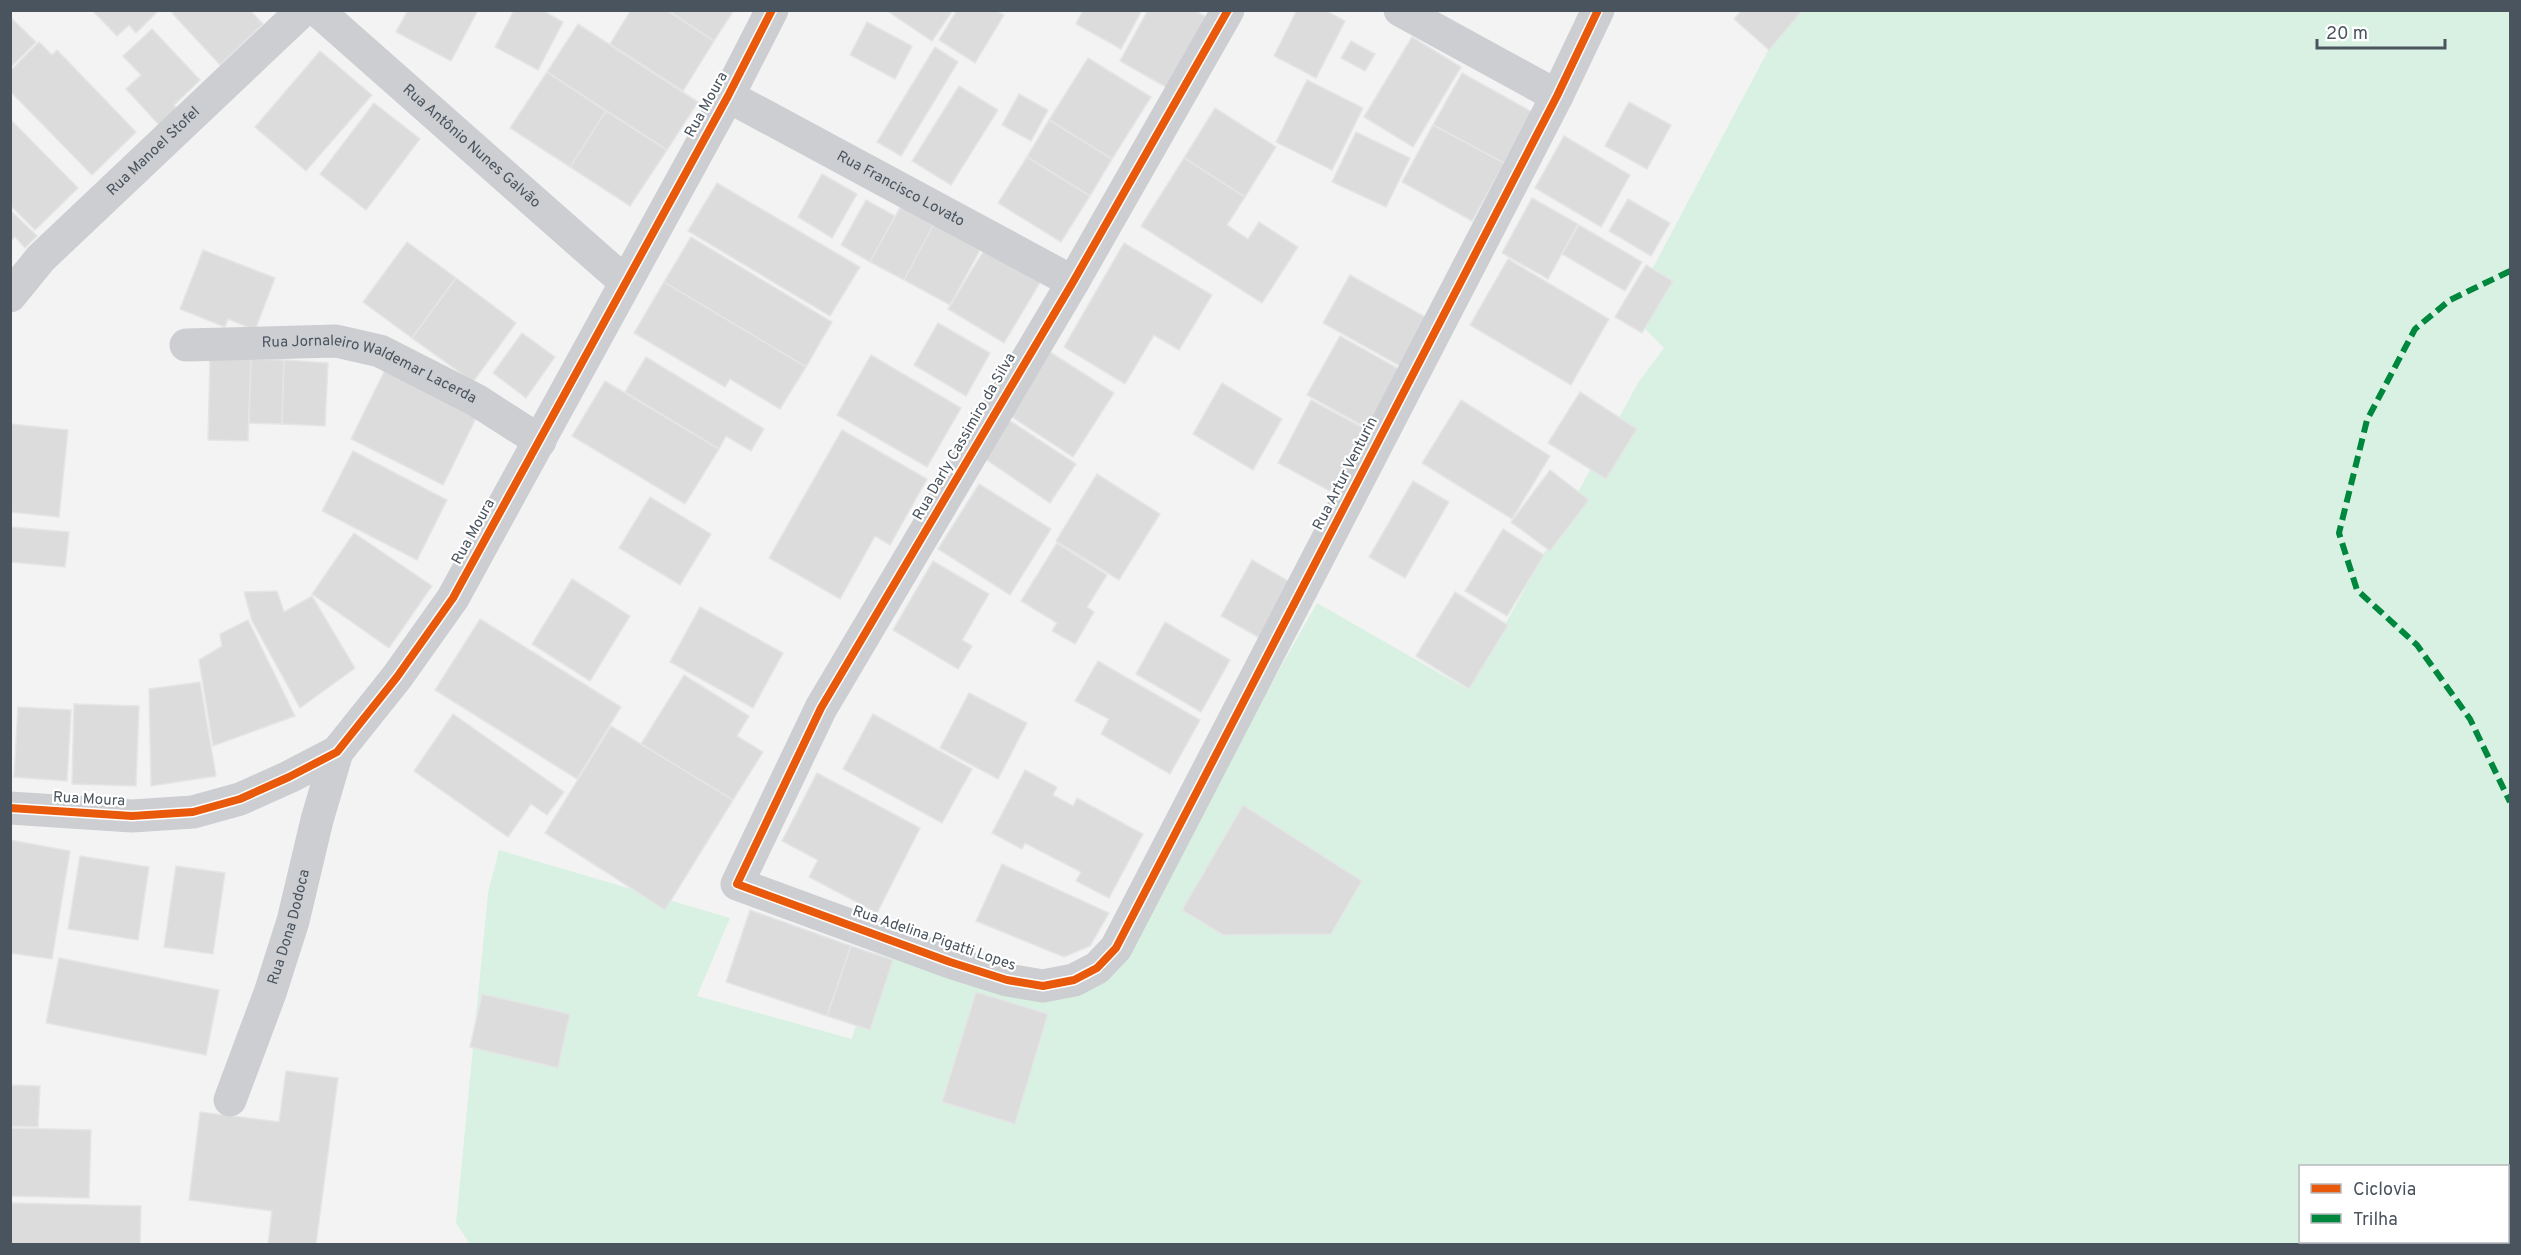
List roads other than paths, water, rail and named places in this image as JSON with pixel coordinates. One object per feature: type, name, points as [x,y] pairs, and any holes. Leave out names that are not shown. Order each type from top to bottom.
[{"type":"street","name":"Rua Manoel Stofel","points":[[10,296],[41,258],[303,10]]},
{"type":"street","name":"Rua Antônio Nunes Galvão","points":[[317,10],[625,282]]},
{"type":"street","name":"Rua Moura","points":[[10,808],[132,816],[193,812],[240,799],[337,752],[397,677],[453,598],[728,96],[772,10]]},
{"type":"street","name":"Rua Darly Cassimiro da Silva","points":[[737,884],[821,708],[1072,282],[1228,10]]},
{"type":"street","points":[[1400,10],[1557,96]]},
{"type":"street","name":"Rua Artur Venturin","points":[[1116,948],[1557,96],[1598,10]]},
{"type":"street","name":"Rua Francisco Lovato","points":[[728,96],[1072,282]]},
{"type":"street","name":"Rua Jornaleiro Waldemar Lacerda","points":[[186,345],[336,341],[380,351],[476,400],[540,441]]},
{"type":"street","name":"Rua Dona Dodoca","points":[[230,1100],[270,993],[293,921],[317,820],[337,752]]},
{"type":"street","name":"Rua Adelina Pigatti Lopes","points":[[737,884],[950,962],[1007,980],[1043,986],[1074,980],[1097,968],[1116,948]]}]
